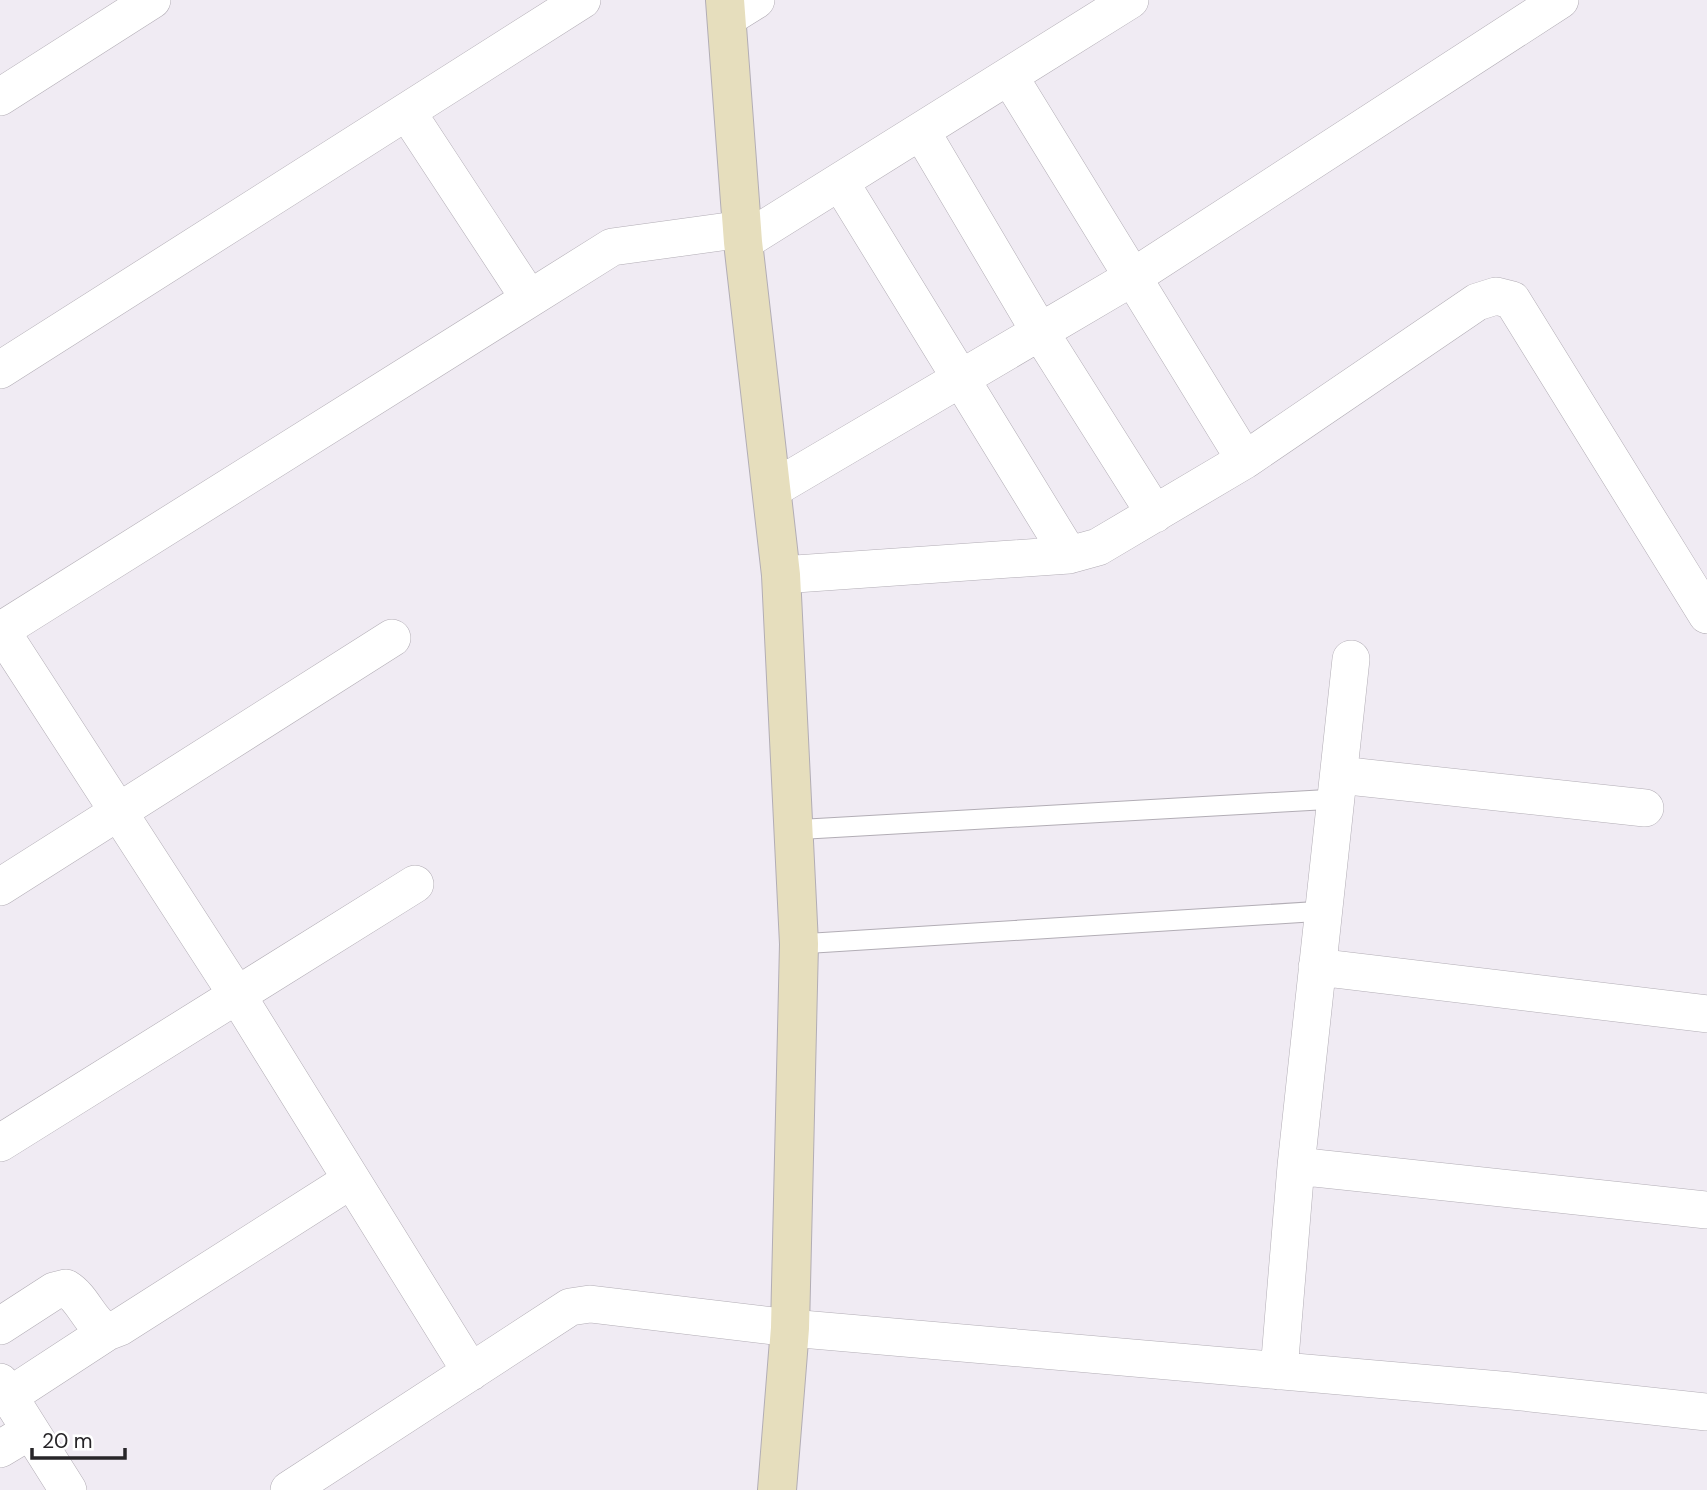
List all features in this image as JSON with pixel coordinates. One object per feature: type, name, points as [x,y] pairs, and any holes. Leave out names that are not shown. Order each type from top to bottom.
[{"type":"street","points":[[0,97],[152,0]]},
{"type":"street","points":[[0,370],[582,0]]},
{"type":"street","points":[[471,1372],[237,995],[0,630],[612,247],[743,235],[840,182],[1130,0]]},
{"type":"street","points":[[773,489],[1133,277],[1560,0]]},
{"type":"street","points":[[736,6],[743,235],[781,575],[791,830],[799,944],[790,1328],[778,1490]]},
{"type":"street","points":[[1009,76],[1245,460]]},
{"type":"street","points":[[407,112],[529,298]]},
{"type":"street","points":[[921,131],[1040,332],[1155,514]]},
{"type":"street","points":[[840,182],[1069,555]]},
{"type":"street","points":[[781,575],[1069,555],[1098,547],[1245,460],[1477,302],[1496,296],[1512,300],[1707,615]]},
{"type":"street","points":[[0,887],[392,638]]},
{"type":"street","points":[[1279,1371],[1296,1166],[1351,659]]},
{"type":"street","points":[[1338,787],[1645,808]]},
{"type":"street","points":[[0,1143],[415,884]]},
{"type":"street","points":[[1317,967],[1707,1014]]},
{"type":"street","points":[[1296,1166],[1707,1210]]},
{"type":"street","points":[[68,1490],[4,1389],[107,1332],[351,1180]]},
{"type":"street","points":[[0,1326],[54,1291],[66,1288],[74,1293],[99,1328],[107,1332]]},
{"type":"street","points":[[303,1486],[570,1307],[614,1306],[790,1328],[1707,1412]]},
{"type":"street","points":[[0,1449],[30,1431]]},
{"type":"lane","points":[[791,830],[1338,787]]},
{"type":"lane","points":[[799,944],[1324,911]]}]
